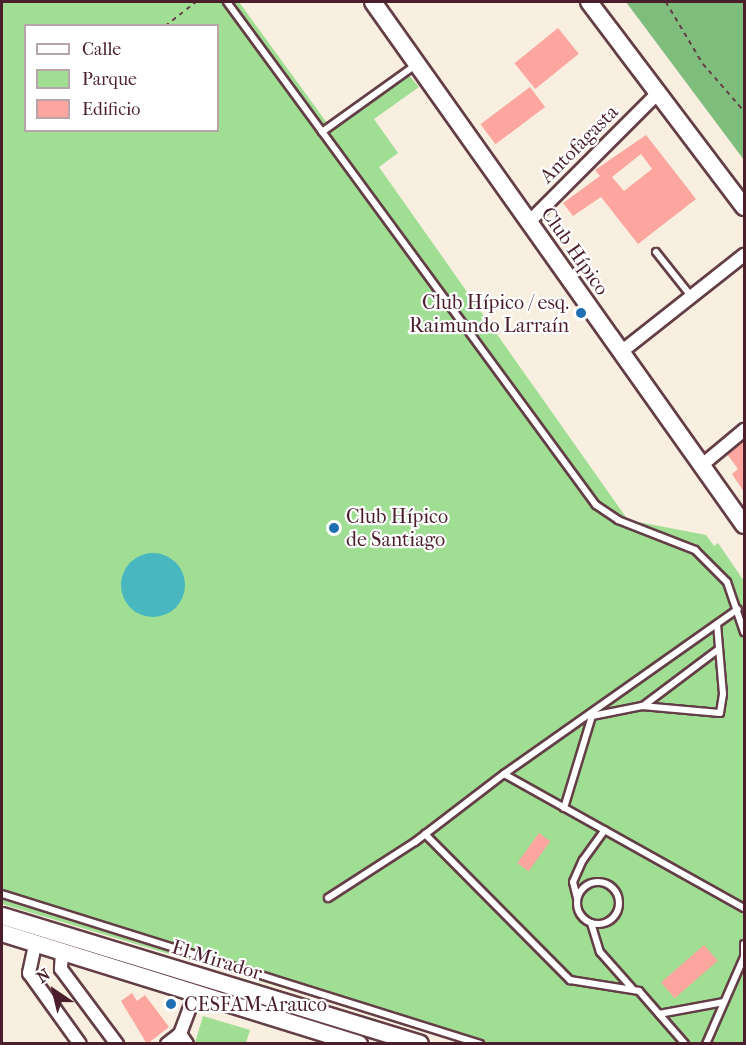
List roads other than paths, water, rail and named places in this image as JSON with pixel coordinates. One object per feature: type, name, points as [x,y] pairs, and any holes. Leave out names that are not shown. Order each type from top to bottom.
[{"type":"main road","name":"Club Hípico","points":[[373,2],[744,525]]},
{"type":"main road","points":[[589,2],[744,207]]},
{"type":"main road","name":"El Mirador","points":[[2,916],[420,1044]]},
{"type":"main road","name":"El Mirador","points":[[2,933],[359,1044]]},
{"type":"main road","points":[[230,1004],[236,988]]},
{"type":"street","name":"Antofagasta","points":[[529,222],[658,93]]},
{"type":"street","points":[[621,352],[744,255]]},
{"type":"street","points":[[702,465],[744,430]]},
{"type":"street","points":[[35,945],[29,973],[80,1044]]},
{"type":"street","points":[[62,953],[61,969],[117,1044]]},
{"type":"street","points":[[166,1044],[184,1039],[195,994]]},
{"type":"lane","points":[[227,2],[596,505],[618,520],[695,550],[727,582],[744,632]]},
{"type":"lane","points":[[322,132],[417,64]]},
{"type":"lane","points":[[656,252],[691,297]]},
{"type":"lane","points":[[328,898],[424,834],[504,774],[592,716],[738,609]]},
{"type":"lane","points":[[592,716],[642,706],[720,713],[723,694],[717,624]]},
{"type":"lane","points":[[642,706],[719,649]]},
{"type":"lane","points":[[564,808],[592,716]]},
{"type":"lane","points":[[504,774],[744,909]]},
{"type":"lane","points":[[604,830],[583,860],[573,882],[579,913],[591,923],[600,951],[686,1044]]},
{"type":"lane","points":[[424,834],[570,980],[633,989]]},
{"type":"lane","points":[[577,898],[585,885],[595,882],[610,885],[616,892],[619,907],[614,916],[606,922],[591,923]]},
{"type":"lane","points":[[2,894],[480,1044]]},
{"type":"lane","points":[[706,1044],[744,957],[744,944]]},
{"type":"lane","points":[[659,1014],[724,1002]]},
{"type":"water","points":[[147,553],[159,553],[176,562],[183,573],[185,585],[183,597],[176,608],[159,617],[147,617],[135,612],[126,603],[121,591],[121,579],[126,567],[135,558]]},
{"type":"place","name":"Club Hípico / esq. Raimundo Larraín","points":[[581,313]]},
{"type":"place","name":"Club Hípico de Santiago","points":[[334,528]]},
{"type":"place","name":"CESFAM Arauco","points":[[171,1004]]}]
